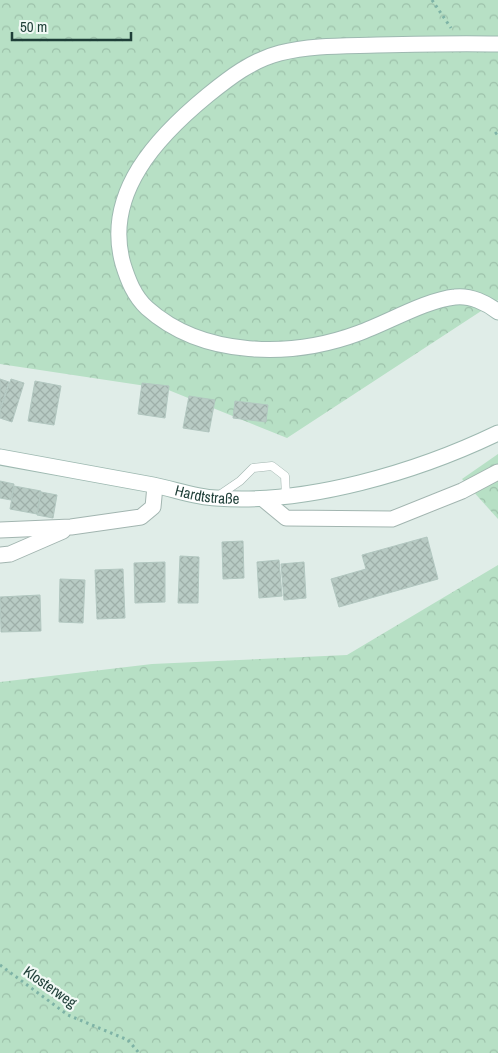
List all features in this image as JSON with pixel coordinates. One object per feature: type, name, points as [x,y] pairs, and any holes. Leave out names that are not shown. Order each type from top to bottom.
[{"type":"main road","points":[[498,44],[462,43],[310,48],[278,54],[252,65],[230,77],[168,130],[150,150],[132,179],[123,204],[119,230],[121,256],[128,283],[146,307],[191,334],[223,345],[271,349],[303,347],[332,342],[457,297],[479,301],[498,312]]},
{"type":"main road","name":"Hardtstraße","points":[[0,457],[214,498],[263,499],[326,491],[414,466],[467,448],[498,434]]},
{"type":"main road","points":[[263,499],[286,518],[392,519],[462,491],[498,472]]},
{"type":"main road","points":[[0,530],[71,527],[141,517],[154,507],[155,486]]},
{"type":"main road","points":[[0,555],[10,554],[71,527]]},
{"type":"lane","points":[[214,498],[240,481],[253,468],[272,466],[285,476],[286,497]]},
{"type":"path","points":[[432,0],[462,43]]},
{"type":"path","name":"Klosterweg","points":[[0,965],[68,1015],[128,1040],[139,1053]]},
{"type":"green space","points":[[0,0],[498,0],[498,300],[287,438],[166,389],[0,364]]},
{"type":"green space","points":[[498,454],[498,519],[462,479]]},
{"type":"green space","points":[[498,565],[498,1053],[0,1053],[0,682],[152,664],[347,655]]},
{"type":"building","points":[[0,379],[9,382],[0,409]]},
{"type":"building","points":[[11,379],[24,383],[12,422],[0,418],[0,411]]},
{"type":"building","points":[[35,381],[61,386],[54,425],[28,421]]},
{"type":"building","points":[[142,383],[169,386],[165,418],[138,414]]},
{"type":"building","points":[[189,396],[215,400],[209,432],[183,428]]},
{"type":"building","points":[[235,401],[268,405],[266,422],[233,418]]},
{"type":"building","points":[[0,481],[14,484],[11,500],[0,498]]},
{"type":"building","points":[[14,486],[41,491],[37,514],[10,509]]},
{"type":"building","points":[[41,492],[57,495],[53,518],[37,515]]},
{"type":"building","points":[[427,537],[438,579],[339,607],[331,579],[366,569],[362,555]]},
{"type":"building","points":[[243,541],[244,578],[223,579],[222,542]]},
{"type":"building","points":[[180,556],[199,557],[198,603],[178,603]]},
{"type":"building","points":[[279,560],[282,596],[259,598],[257,562]]},
{"type":"building","points":[[165,562],[165,602],[135,603],[134,563]]},
{"type":"building","points":[[304,562],[306,598],[284,600],[281,564]]},
{"type":"building","points":[[123,569],[125,618],[97,619],[95,570]]},
{"type":"building","points":[[60,579],[85,580],[83,623],[59,622]]},
{"type":"building","points":[[40,595],[41,631],[1,632],[0,597]]}]
